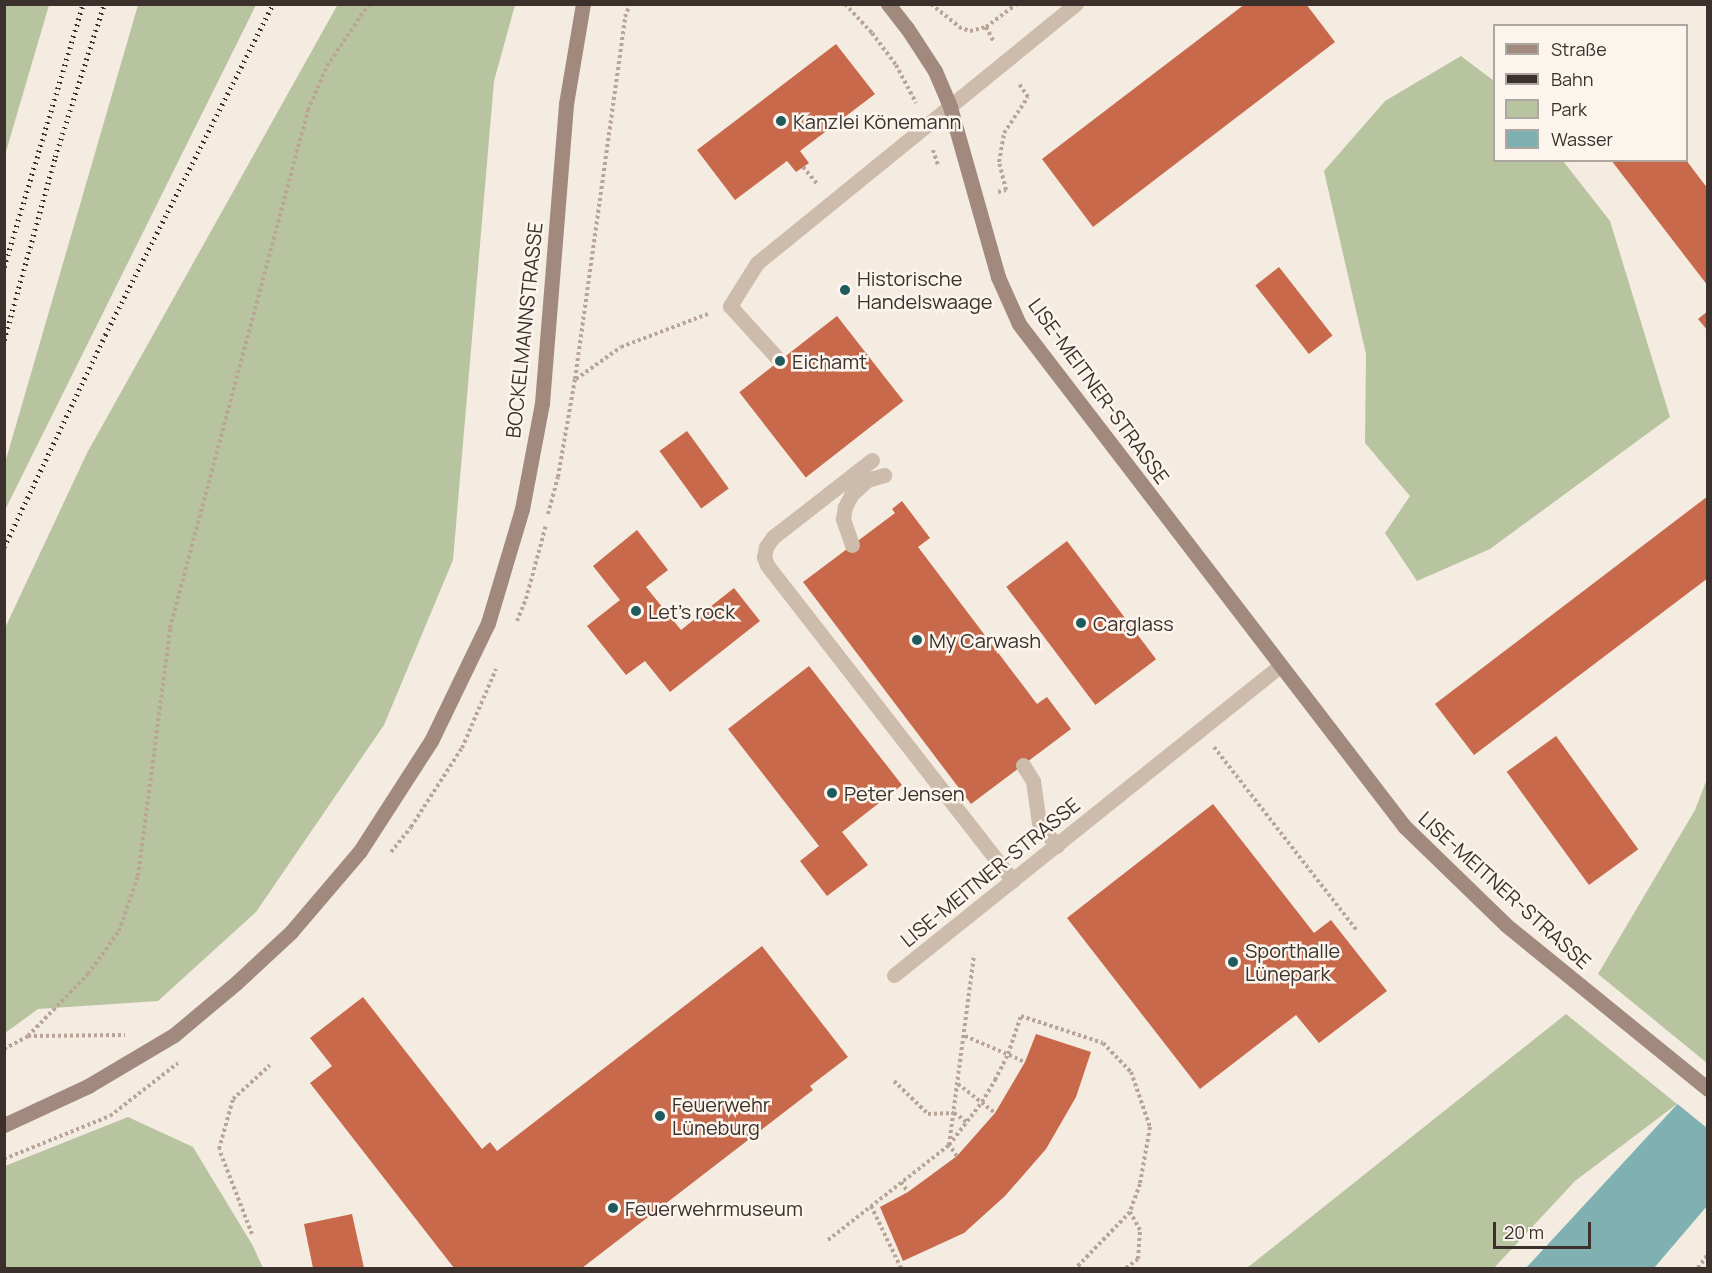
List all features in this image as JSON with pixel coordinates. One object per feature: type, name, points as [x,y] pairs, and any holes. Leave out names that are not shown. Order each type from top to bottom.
[{"type":"main road","name":"BOCKELMANNSTRASSE","points":[[4,1125],[88,1086],[174,1035],[236,983],[291,932],[360,851],[431,741],[488,623],[522,509],[542,403],[566,104],[583,4]]},
{"type":"main road","name":"LISE-MEITNER-STRASSE","points":[[888,4],[935,71],[950,107],[998,277],[1019,324],[1404,826],[1506,925],[1707,1089]]},
{"type":"street","points":[[780,361],[730,306],[757,263],[1076,4]]},
{"type":"street","points":[[872,459],[773,537],[766,547],[764,557],[767,565],[1013,881]]},
{"type":"street","points":[[852,545],[843,519],[851,495],[867,480],[884,475]]},
{"type":"street","name":"LISE-MEITNER-STRASSE","points":[[894,975],[1280,666]]},
{"type":"street","points":[[1023,765],[1033,781],[1039,823],[1057,846]]},
{"type":"path","points":[[4,1049],[28,1036],[88,974],[119,931],[138,876],[173,617],[308,110],[327,66],[369,4]]},
{"type":"path","points":[[630,4],[626,17],[575,379],[621,346],[730,306]]},
{"type":"path","points":[[845,4],[872,33],[896,65],[915,98],[926,127]]},
{"type":"path","points":[[931,4],[958,27],[970,31],[986,27],[1016,4]]},
{"type":"path","points":[[976,198],[1006,190],[999,162],[1000,146],[1012,117],[1028,97],[986,27]]},
{"type":"path","points":[[1200,730],[1359,932]]},
{"type":"path","points":[[957,1156],[949,1145],[974,955]]},
{"type":"path","points":[[828,1239],[949,1145],[982,1102],[1008,1054],[1021,1016],[1103,1043],[1131,1072],[1150,1127],[1140,1184],[1130,1212],[1076,1269]]},
{"type":"path","points":[[28,1036],[129,1035]]},
{"type":"path","points":[[965,1036],[1025,1062]]},
{"type":"path","points":[[252,1234],[219,1149],[233,1100],[270,1065]]},
{"type":"path","points":[[894,1081],[928,1114],[954,1113],[968,1122]]},
{"type":"path","points":[[958,1084],[995,1113]]},
{"type":"path","points":[[901,1182],[908,1192]]},
{"type":"path","points":[[871,1206],[901,1269]]},
{"type":"path","points":[[1126,1269],[1138,1259],[1139,1249],[1140,1230],[1130,1212]]},
{"type":"path","points":[[1698,1269],[1707,1254]]},
{"type":"green space","points":[[338,4],[515,5],[494,81],[453,560],[384,725],[256,912],[158,1001],[38,1009],[5,1033],[5,628],[87,453]]},
{"type":"green space","points":[[4,5],[49,5],[5,155]]},
{"type":"green space","points":[[138,5],[256,5],[5,510],[5,463]]},
{"type":"green space","points":[[1461,56],[1493,80],[1493,162],[1564,162],[1610,221],[1670,417],[1490,549],[1417,581],[1385,533],[1410,496],[1365,443],[1366,354],[1324,171],[1385,101]]},
{"type":"green space","points":[[1707,779],[1707,1063],[1598,974],[1695,810]]},
{"type":"green space","points":[[1566,1014],[1677,1104],[1575,1181],[1494,1268],[1247,1268]]},
{"type":"green space","points":[[128,1117],[193,1147],[253,1246],[263,1268],[5,1268],[5,1166]]},
{"type":"water","points":[[1707,1072],[1707,1206],[1654,1268],[1526,1268]]},
{"type":"pier","points":[[1708,1069],[1707,1128],[1675,1102]]},
{"type":"building","points":[[1245,4],[1306,4],[1335,42],[1093,227],[1042,159]]},
{"type":"building","points":[[836,44],[875,94],[800,151],[809,163],[796,172],[787,161],[735,200],[697,150]]},
{"type":"building","points":[[1613,162],[1688,162],[1708,189],[1708,286]]},
{"type":"building","points":[[1279,267],[1333,336],[1309,354],[1255,285]]},
{"type":"building","points":[[1708,311],[1708,331],[1698,319]]},
{"type":"building","points":[[837,316],[903,401],[806,477],[739,392]]},
{"type":"building","points":[[687,431],[729,488],[701,508],[659,451]]},
{"type":"building","points":[[1708,496],[1708,578],[1474,755],[1435,704]]},
{"type":"building","name":"My Carwash","points":[[902,501],[930,538],[918,547],[1037,704],[1047,697],[1071,729],[971,804],[803,582],[895,513],[892,509]]},
{"type":"building","name":"Let’s rock","points":[[637,530],[668,570],[646,587],[681,630],[734,588],[760,621],[670,692],[645,661],[626,675],[587,626],[620,600],[593,566]]},
{"type":"building","name":"Carglass","points":[[1067,541],[1156,659],[1095,705],[1006,587]]},
{"type":"building","points":[[809,666],[902,785],[842,832],[868,865],[827,896],[800,861],[819,846],[728,729]]},
{"type":"building","points":[[1556,736],[1638,849],[1589,885],[1507,772]]},
{"type":"building","name":"Sporthalle Lünepark","points":[[1213,804],[1314,933],[1331,920],[1387,991],[1319,1043],[1296,1015],[1200,1089],[1067,918]]},
{"type":"building","name":"Feuerwehr Lüneburg","points":[[762,946],[848,1057],[810,1086],[813,1090],[582,1268],[454,1268],[310,1083],[332,1066],[310,1038],[363,997],[482,1149],[490,1142],[497,1151]]},
{"type":"building","points":[[1036,1034],[1091,1052],[1076,1097],[1046,1149],[1005,1196],[964,1233],[903,1261],[880,1207],[908,1192],[957,1156],[995,1113],[1025,1062]]},
{"type":"building","points":[[352,1214],[364,1268],[313,1268],[304,1224]]},
{"type":"railway","points":[[4,267],[83,4]]},
{"type":"railway","points":[[4,340],[55,157],[104,4]]},
{"type":"railway","points":[[4,547],[105,335],[273,4]]},
{"type":"place","name":"Kanzlei Könemann","points":[[781,121]]},
{"type":"place","name":"Historische Handelswaage","points":[[845,290]]},
{"type":"place","name":"Eichamt","points":[[780,361]]},
{"type":"place","name":"Let’s rock","points":[[636,611]]},
{"type":"place","name":"Carglass","points":[[1081,623]]},
{"type":"place","name":"My Carwash","points":[[917,640]]},
{"type":"place","name":"Peter Jensen","points":[[832,793]]},
{"type":"place","name":"Sporthalle Lünepark","points":[[1233,962]]},
{"type":"place","name":"Feuerwehr Lüneburg","points":[[660,1116]]},
{"type":"place","name":"Feuerwehrmuseum","points":[[613,1208]]}]
